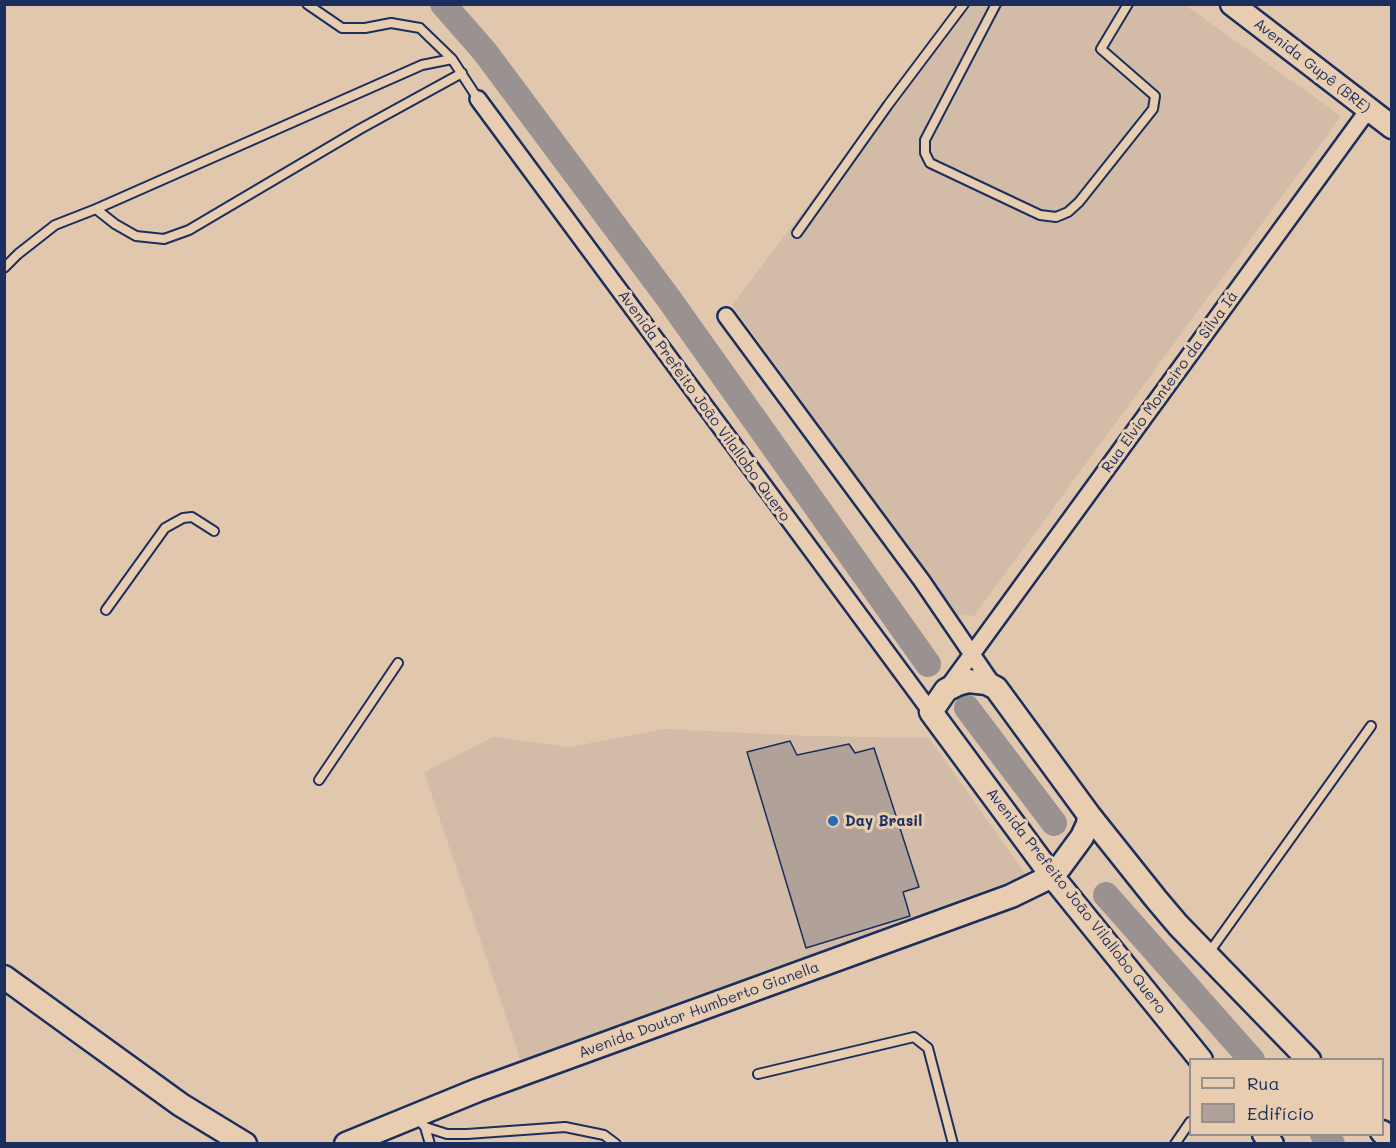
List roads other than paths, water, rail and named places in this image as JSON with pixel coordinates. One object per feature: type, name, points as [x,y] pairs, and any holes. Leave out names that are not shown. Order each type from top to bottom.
[{"type":"main road","name":"Avenida Gupê (BRE)","points":[[1232,4],[1392,127]]},
{"type":"main road","points":[[931,712],[946,690],[958,684],[969,681],[986,683],[996,688],[1089,815],[1156,899],[1207,955],[1308,1058]]},
{"type":"main road","name":"Avenida Prefeito João Vilallobo Quero","points":[[931,712],[1052,876],[1200,1058]]},
{"type":"main road","points":[[1052,876],[1082,837],[1089,815]]},
{"type":"main road","name":"Avenida Doutor Humberto Gianella","points":[[346,1143],[420,1121],[1011,896],[1052,876]]},
{"type":"main road","points":[[4,977],[153,1086],[223,1132],[245,1143]]},
{"type":"street","name":"Avenida Prefeito João Vilallobo Quero","points":[[478,99],[931,712]]},
{"type":"street","name":"Rua Elvio Monteiro da Silva Iá","points":[[972,653],[1368,110]]},
{"type":"street","points":[[726,316],[922,581],[996,688]]},
{"type":"street","points":[[946,690],[972,653]]},
{"type":"lane","points":[[308,4],[342,28],[365,28],[391,23],[420,28],[452,59],[478,99]]},
{"type":"lane","points":[[797,232],[964,4]]},
{"type":"lane","points":[[996,4],[925,140],[925,153],[930,163],[1040,215],[1056,217],[1068,212],[1079,202],[1153,109],[1155,96],[1101,49],[1128,4]]},
{"type":"lane","points":[[4,268],[55,225],[371,87],[422,66],[452,59]]},
{"type":"lane","points":[[96,209],[115,224],[136,236],[164,239],[173,236],[189,230],[360,129],[462,73]]},
{"type":"lane","points":[[106,610],[165,528],[183,518],[192,517],[214,531]]},
{"type":"lane","points":[[319,780],[398,663]]},
{"type":"lane","points":[[1207,955],[1371,726]]},
{"type":"lane","points":[[758,1074],[914,1037],[928,1048],[953,1143]]},
{"type":"lane","points":[[420,1121],[430,1143]]},
{"type":"lane","points":[[420,1121],[447,1134],[565,1127],[604,1135],[616,1143]]},
{"type":"lane","points":[[1175,1143],[1189,1125]]},
{"type":"waterway","points":[[443,4],[485,52],[669,299],[928,664]]},
{"type":"waterway","points":[[967,708],[1054,823]]},
{"type":"waterway","points":[[1106,895],[1250,1058]]},
{"type":"waterway","points":[[1325,1136],[1332,1144]]},
{"type":"place","name":"Day Brasil","points":[[833,821]]}]
